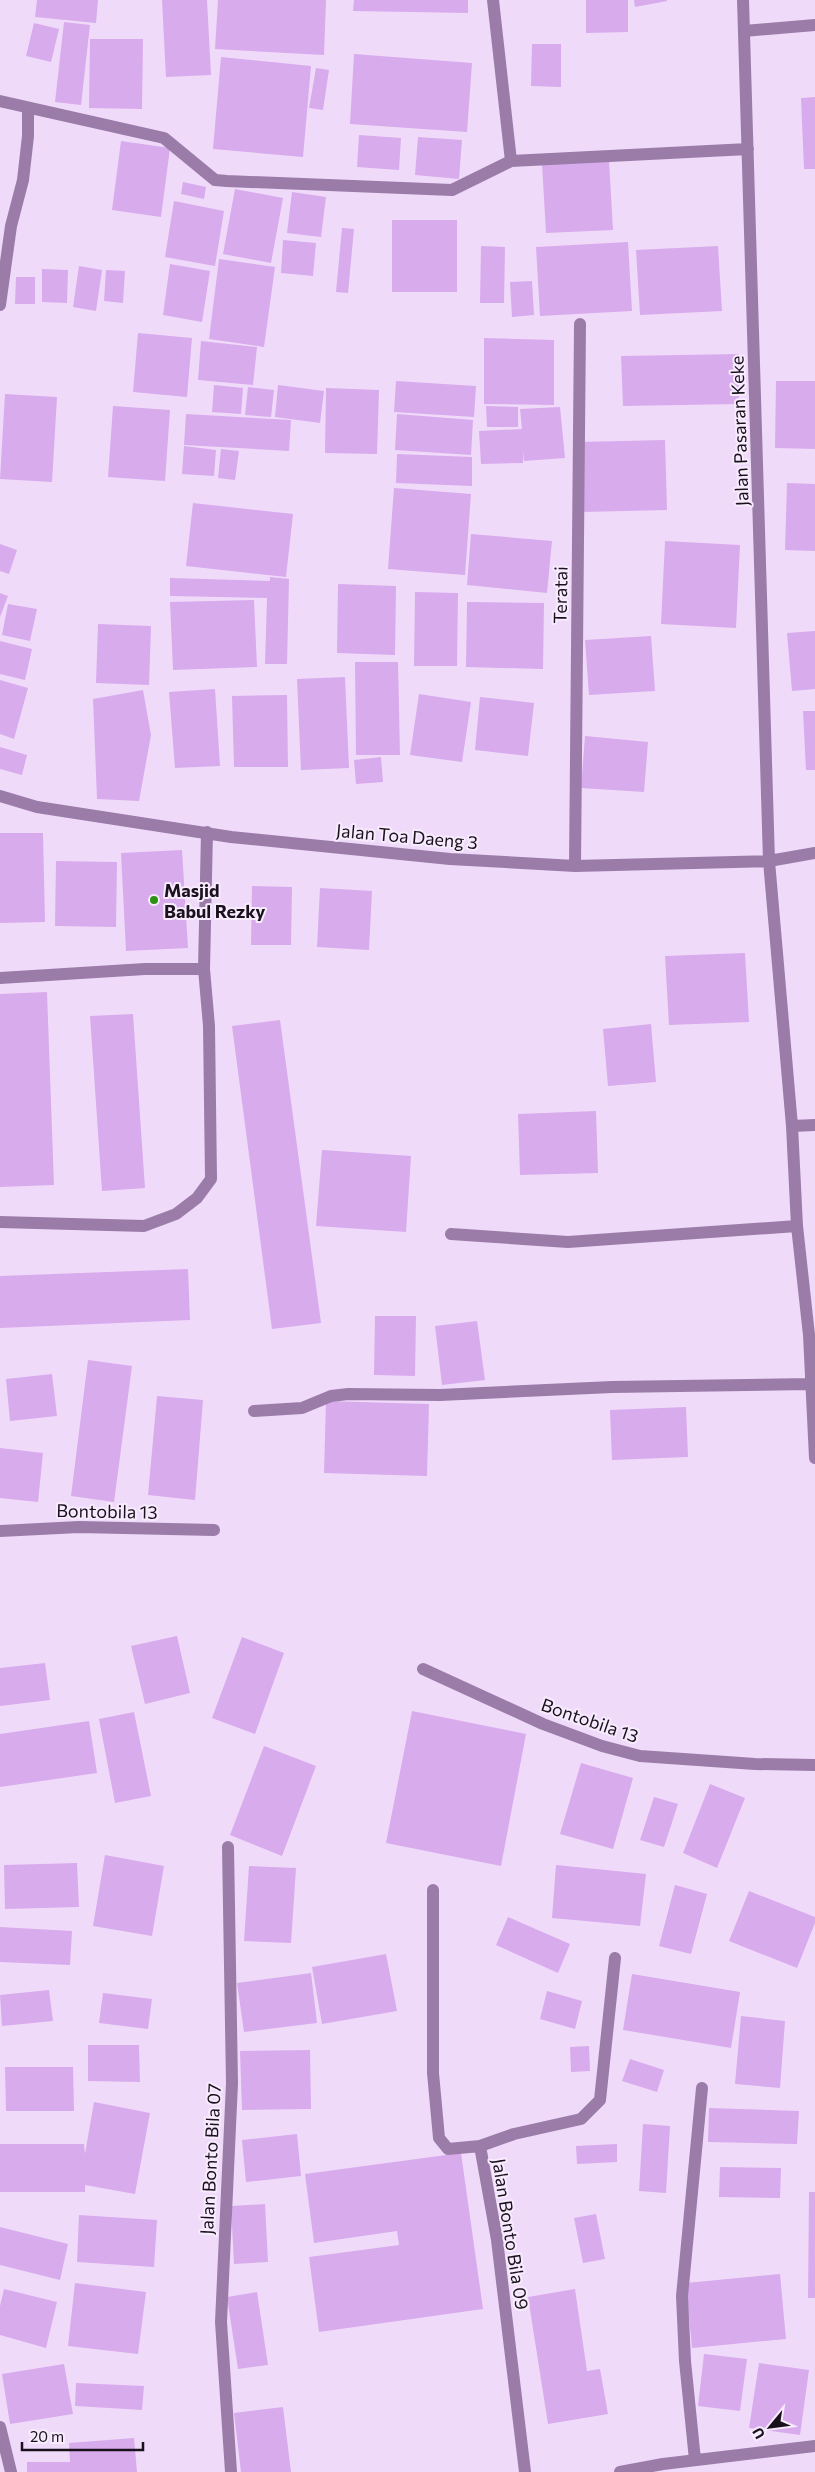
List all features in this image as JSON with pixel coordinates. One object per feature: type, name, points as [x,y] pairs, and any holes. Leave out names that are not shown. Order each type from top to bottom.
[{"type":"street","points":[[493,0],[512,161]]},
{"type":"street","name":"Jalan Pasaran Keke","points":[[743,0],[769,861],[792,1126],[798,1226],[809,1335],[815,1458]]},
{"type":"street","points":[[744,31],[815,25]]},
{"type":"street","points":[[0,101],[164,138],[214,180],[452,190],[512,161],[748,149]]},
{"type":"street","points":[[0,305],[11,226],[23,180],[28,136],[28,108]]},
{"type":"street","name":"Teratai","points":[[574,866],[580,324]]},
{"type":"street","name":"Jalan Toa Daeng 3","points":[[0,796],[37,807],[231,837],[450,859],[574,866],[769,861],[815,853]]},
{"type":"street","points":[[0,1222],[144,1226],[176,1214],[197,1198],[211,1179],[210,1026],[204,969],[207,832]]},
{"type":"street","points":[[0,978],[145,970],[204,969]]},
{"type":"street","points":[[792,1126],[815,1125]]},
{"type":"street","points":[[451,1234],[568,1242],[798,1226]]},
{"type":"street","points":[[254,1411],[302,1408],[331,1396],[348,1394],[440,1395],[612,1387],[810,1384]]},
{"type":"street","name":"Bontobila 13","points":[[0,1531],[79,1527],[214,1530]]},
{"type":"street","name":"Bontobila 13","points":[[423,1669],[543,1724],[602,1746],[640,1756],[755,1764],[815,1765]]},
{"type":"street","name":"Jalan Bonto Bila 07","points":[[228,1847],[232,2083],[221,2322],[231,2472]]},
{"type":"street","name":"Jalan Bonto Bila 09","points":[[433,1890],[433,2072],[439,2138],[448,2149],[480,2146],[497,2240],[525,2472]]},
{"type":"street","points":[[480,2146],[514,2134],[581,2119],[600,2100],[615,1958]]},
{"type":"street","points":[[696,2460],[682,2296],[702,2088]]},
{"type":"street","points":[[0,2427],[11,2472]]},
{"type":"street","points":[[620,2472],[663,2468],[696,2460],[815,2446]]},
{"type":"building","points":[[37,0],[98,0],[96,23],[35,17]]},
{"type":"building","points":[[162,0],[207,0],[211,75],[166,77]]},
{"type":"building","points":[[218,0],[326,0],[324,55],[215,49]]},
{"type":"building","points":[[354,0],[468,0],[468,13],[353,11]]},
{"type":"building","points":[[586,0],[628,0],[628,32],[586,33]]},
{"type":"building","points":[[634,0],[667,0],[667,1],[635,7]]},
{"type":"building","points":[[64,22],[90,25],[81,105],[55,102]]},
{"type":"building","points":[[34,23],[59,29],[51,62],[26,56]]},
{"type":"building","points":[[90,39],[143,39],[142,109],[89,108]]},
{"type":"building","points":[[532,44],[561,44],[561,87],[531,86]]},
{"type":"building","points":[[354,54],[472,63],[467,132],[350,124]]},
{"type":"building","points":[[221,57],[311,66],[303,157],[213,149]]},
{"type":"building","points":[[316,68],[329,70],[323,110],[309,108]]},
{"type":"building","points":[[815,97],[815,169],[804,169],[801,98]]},
{"type":"building","points":[[359,135],[401,138],[399,170],[357,167]]},
{"type":"building","points":[[418,137],[462,140],[459,179],[415,175]]},
{"type":"building","points":[[121,141],[170,148],[161,217],[112,210]]},
{"type":"building","points":[[609,160],[613,230],[546,233],[542,164]]},
{"type":"building","points":[[183,182],[206,187],[204,199],[181,194]]},
{"type":"building","points":[[235,189],[283,198],[271,263],[223,254]]},
{"type":"building","points":[[292,192],[326,197],[321,237],[287,233]]},
{"type":"building","points":[[174,201],[224,211],[215,266],[165,257]]},
{"type":"building","points":[[392,220],[457,220],[457,292],[392,292]]},
{"type":"building","points":[[342,228],[354,229],[348,293],[336,292]]},
{"type":"building","points":[[283,240],[316,243],[313,276],[281,273]]},
{"type":"building","points":[[628,242],[632,311],[540,316],[536,247]]},
{"type":"building","points":[[481,246],[505,247],[504,303],[480,303]]},
{"type":"building","points":[[718,246],[722,311],[640,315],[636,250]]},
{"type":"building","points":[[219,259],[275,267],[264,347],[209,339]]},
{"type":"building","points":[[170,264],[210,271],[202,322],[163,315]]},
{"type":"building","points":[[79,266],[102,270],[96,311],[73,307]]},
{"type":"building","points":[[42,269],[68,270],[67,303],[42,302]]},
{"type":"building","points":[[106,270],[125,271],[123,303],[104,301]]},
{"type":"building","points":[[16,277],[35,277],[35,304],[15,304]]},
{"type":"building","points":[[532,281],[534,315],[512,317],[510,282]]},
{"type":"building","points":[[138,333],[192,338],[187,397],[133,392]]},
{"type":"building","points":[[484,338],[554,340],[554,405],[484,404]]},
{"type":"building","points":[[201,341],[257,347],[253,385],[198,380]]},
{"type":"building","points":[[739,354],[739,404],[623,406],[621,356]]},
{"type":"building","points":[[396,381],[476,386],[474,417],[394,412]]},
{"type":"building","points":[[776,381],[815,381],[815,449],[775,448]]},
{"type":"building","points":[[214,385],[243,388],[241,414],[212,412]]},
{"type":"building","points":[[278,385],[324,391],[320,423],[275,417]]},
{"type":"building","points":[[248,387],[274,390],[271,417],[245,415]]},
{"type":"building","points":[[326,388],[379,390],[377,454],[325,453]]},
{"type":"building","points":[[5,394],[57,397],[52,482],[0,479]]},
{"type":"building","points":[[113,406],[170,410],[165,481],[108,477]]},
{"type":"building","points":[[486,406],[518,407],[518,427],[487,427]]},
{"type":"building","points":[[560,407],[565,458],[524,461],[523,451],[523,463],[481,464],[479,431],[522,429],[520,409]]},
{"type":"building","points":[[186,414],[291,420],[289,451],[184,445]]},
{"type":"building","points":[[397,414],[473,420],[471,455],[395,450]]},
{"type":"building","points":[[665,440],[667,510],[582,512],[580,442]]},
{"type":"building","points":[[184,446],[216,450],[214,476],[182,474]]},
{"type":"building","points":[[221,449],[239,451],[235,480],[218,478]]},
{"type":"building","points":[[397,454],[472,457],[472,486],[396,483]]},
{"type":"building","points":[[787,483],[815,484],[815,551],[785,550]]},
{"type":"building","points":[[394,488],[471,494],[465,575],[388,569]]},
{"type":"building","points":[[193,503],[293,514],[286,577],[186,566]]},
{"type":"building","points":[[471,534],[552,541],[547,593],[467,585]]},
{"type":"building","points":[[665,541],[740,545],[736,628],[661,624]]},
{"type":"building","points":[[0,544],[17,550],[9,574],[0,571]]},
{"type":"building","points":[[270,577],[289,579],[287,664],[265,664],[267,598],[170,596],[170,578],[270,581]]},
{"type":"building","points":[[338,584],[396,586],[395,655],[337,653]]},
{"type":"building","points":[[415,592],[458,593],[457,666],[414,666]]},
{"type":"building","points":[[0,593],[8,596],[0,617]]},
{"type":"building","points":[[254,600],[257,667],[173,670],[170,602]]},
{"type":"building","points":[[467,602],[544,603],[543,669],[466,667]]},
{"type":"building","points":[[8,604],[37,609],[30,641],[2,635]]},
{"type":"building","points":[[98,624],[151,626],[149,685],[96,683]]},
{"type":"building","points":[[815,631],[815,689],[792,691],[787,633]]},
{"type":"building","points":[[651,636],[655,691],[589,695],[585,640]]},
{"type":"building","points":[[0,641],[32,649],[25,680],[0,674]]},
{"type":"building","points":[[355,662],[398,662],[400,755],[356,755]]},
{"type":"building","points":[[345,677],[349,768],[301,770],[297,679]]},
{"type":"building","points":[[0,680],[28,688],[14,739],[0,734]]},
{"type":"building","points":[[215,689],[220,766],[175,768],[169,692]]},
{"type":"building","points":[[143,690],[151,735],[139,801],[97,799],[93,699]]},
{"type":"building","points":[[419,694],[471,702],[462,762],[410,755]]},
{"type":"building","points":[[287,695],[288,767],[234,767],[232,696]]},
{"type":"building","points":[[480,697],[534,703],[528,756],[475,750]]},
{"type":"building","points":[[803,711],[815,711],[815,770],[806,770]]},
{"type":"building","points":[[585,736],[648,742],[644,792],[581,788]]},
{"type":"building","points":[[0,747],[27,755],[22,775],[0,769]]},
{"type":"building","points":[[381,757],[383,782],[356,784],[354,760]]},
{"type":"building","points":[[0,833],[43,833],[45,922],[0,923]]},
{"type":"building","name":"Masjid Babul Rezky","points":[[182,850],[188,948],[126,951],[121,853]]},
{"type":"building","points":[[56,861],[117,862],[116,927],[55,926]]},
{"type":"building","points":[[252,886],[292,887],[291,945],[251,945]]},
{"type":"building","points":[[320,888],[372,891],[369,950],[317,947]]},
{"type":"building","points":[[745,953],[749,1022],[669,1025],[665,956]]},
{"type":"building","points":[[47,992],[54,1185],[0,1187],[0,994]]},
{"type":"building","points":[[133,1014],[145,1188],[102,1191],[90,1016]]},
{"type":"building","points":[[280,1020],[321,1323],[272,1329],[232,1026]]},
{"type":"building","points":[[651,1024],[656,1082],[608,1086],[603,1029]]},
{"type":"building","points":[[596,1111],[598,1173],[520,1175],[518,1114]]},
{"type":"building","points":[[322,1150],[411,1156],[406,1232],[316,1226]]},
{"type":"building","points":[[188,1269],[190,1320],[0,1328],[0,1276]]},
{"type":"building","points":[[375,1316],[416,1316],[415,1376],[374,1375]]},
{"type":"building","points":[[477,1321],[485,1380],[442,1385],[435,1326]]},
{"type":"building","points":[[88,1360],[132,1366],[114,1502],[71,1496]]},
{"type":"building","points":[[52,1374],[57,1416],[10,1421],[6,1379]]},
{"type":"building","points":[[157,1396],[203,1400],[195,1500],[148,1495]]},
{"type":"building","points":[[326,1401],[429,1404],[427,1476],[324,1473]]},
{"type":"building","points":[[686,1407],[688,1457],[612,1460],[610,1410]]},
{"type":"building","points":[[0,1448],[43,1453],[38,1502],[0,1498]]},
{"type":"building","points":[[177,1636],[190,1693],[145,1704],[131,1646]]},
{"type":"building","points":[[242,1637],[284,1653],[255,1734],[212,1718]]},
{"type":"building","points":[[45,1663],[50,1700],[0,1706],[0,1668]]},
{"type":"building","points":[[412,1711],[526,1734],[501,1866],[386,1843]]},
{"type":"building","points":[[134,1712],[151,1796],[115,1803],[99,1719]]},
{"type":"building","points":[[89,1721],[97,1773],[0,1787],[0,1734]]},
{"type":"building","points":[[264,1746],[316,1766],[282,1856],[230,1835]]},
{"type":"building","points":[[581,1763],[633,1778],[613,1849],[560,1834]]},
{"type":"building","points":[[710,1784],[745,1798],[717,1868],[683,1853]]},
{"type":"building","points":[[654,1797],[678,1804],[664,1847],[640,1840]]},
{"type":"building","points":[[105,1855],[164,1866],[152,1936],[93,1926]]},
{"type":"building","points":[[77,1863],[79,1907],[5,1909],[4,1865]]},
{"type":"building","points":[[556,1865],[646,1874],[640,1926],[552,1918]]},
{"type":"building","points":[[249,1866],[296,1868],[291,1943],[244,1941]]},
{"type":"building","points":[[675,1885],[707,1894],[691,1954],[659,1946]]},
{"type":"building","points":[[749,1891],[815,1917],[815,1923],[797,1968],[729,1941]]},
{"type":"building","points":[[508,1917],[570,1944],[558,1973],[496,1945]]},
{"type":"building","points":[[0,1927],[72,1931],[70,1965],[0,1962]]},
{"type":"building","points":[[386,1954],[397,2011],[322,2024],[312,1967]]},
{"type":"building","points":[[311,1973],[317,2023],[244,2032],[237,1983]]},
{"type":"building","points":[[632,1974],[740,1992],[731,2048],[623,2030]]},
{"type":"building","points":[[49,1990],[53,2021],[2,2026],[0,1995]]},
{"type":"building","points":[[547,1991],[582,2001],[575,2029],[540,2019]]},
{"type":"building","points":[[103,1993],[152,1999],[148,2029],[99,2023]]},
{"type":"building","points":[[741,2016],[785,2021],[780,2088],[735,2084]]},
{"type":"building","points":[[88,2045],[139,2045],[140,2082],[88,2081]]},
{"type":"building","points":[[589,2046],[590,2071],[571,2072],[570,2047]]},
{"type":"building","points":[[310,2050],[311,2109],[242,2110],[240,2051]]},
{"type":"building","points":[[630,2059],[664,2070],[657,2092],[622,2081]]},
{"type":"building","points":[[5,2067],[73,2067],[74,2111],[6,2111]]},
{"type":"building","points":[[94,2102],[150,2113],[135,2194],[85,2185],[85,2192],[0,2192],[0,2144],[84,2144],[85,2154]]},
{"type":"building","points":[[709,2108],[799,2111],[797,2144],[708,2142]]},
{"type":"building","points":[[643,2124],[670,2126],[666,2193],[639,2191]]},
{"type":"building","points":[[297,2134],[301,2176],[246,2182],[242,2140]]},
{"type":"building","points":[[617,2144],[617,2162],[577,2164],[576,2146]]},
{"type":"building","points":[[461,2153],[483,2309],[319,2332],[309,2257],[399,2245],[397,2231],[314,2243],[305,2174]]},
{"type":"building","points":[[720,2167],[781,2168],[780,2198],[719,2197]]},
{"type":"building","points":[[809,2192],[815,2192],[815,2298],[808,2298]]},
{"type":"building","points":[[265,2204],[268,2262],[234,2264],[231,2206]]},
{"type":"building","points":[[596,2214],[605,2259],[583,2263],[574,2218]]},
{"type":"building","points":[[79,2215],[157,2220],[154,2267],[77,2262]]},
{"type":"building","points":[[0,2227],[68,2244],[60,2280],[0,2265]]},
{"type":"building","points":[[780,2274],[786,2339],[692,2348],[686,2283]]},
{"type":"building","points":[[75,2283],[146,2292],[138,2354],[68,2346]]},
{"type":"building","points":[[4,2289],[57,2302],[46,2348],[0,2335],[0,2306]]},
{"type":"building","points":[[575,2289],[587,2371],[600,2369],[608,2414],[548,2424],[528,2297]]},
{"type":"building","points":[[257,2292],[268,2365],[238,2369],[227,2297]]},
{"type":"building","points":[[704,2354],[747,2359],[740,2411],[698,2406]]},
{"type":"building","points":[[759,2363],[809,2370],[800,2435],[749,2428]]},
{"type":"building","points":[[64,2364],[73,2414],[10,2424],[2,2374]]},
{"type":"building","points":[[76,2383],[144,2386],[142,2410],[75,2406]]},
{"type":"building","points":[[283,2407],[291,2472],[241,2472],[234,2413]]},
{"type":"building","points":[[134,2438],[137,2472],[27,2472],[27,2462],[70,2462],[69,2443]]},
{"type":"place","name":"Masjid Babul Rezky","points":[[154,900]]}]
